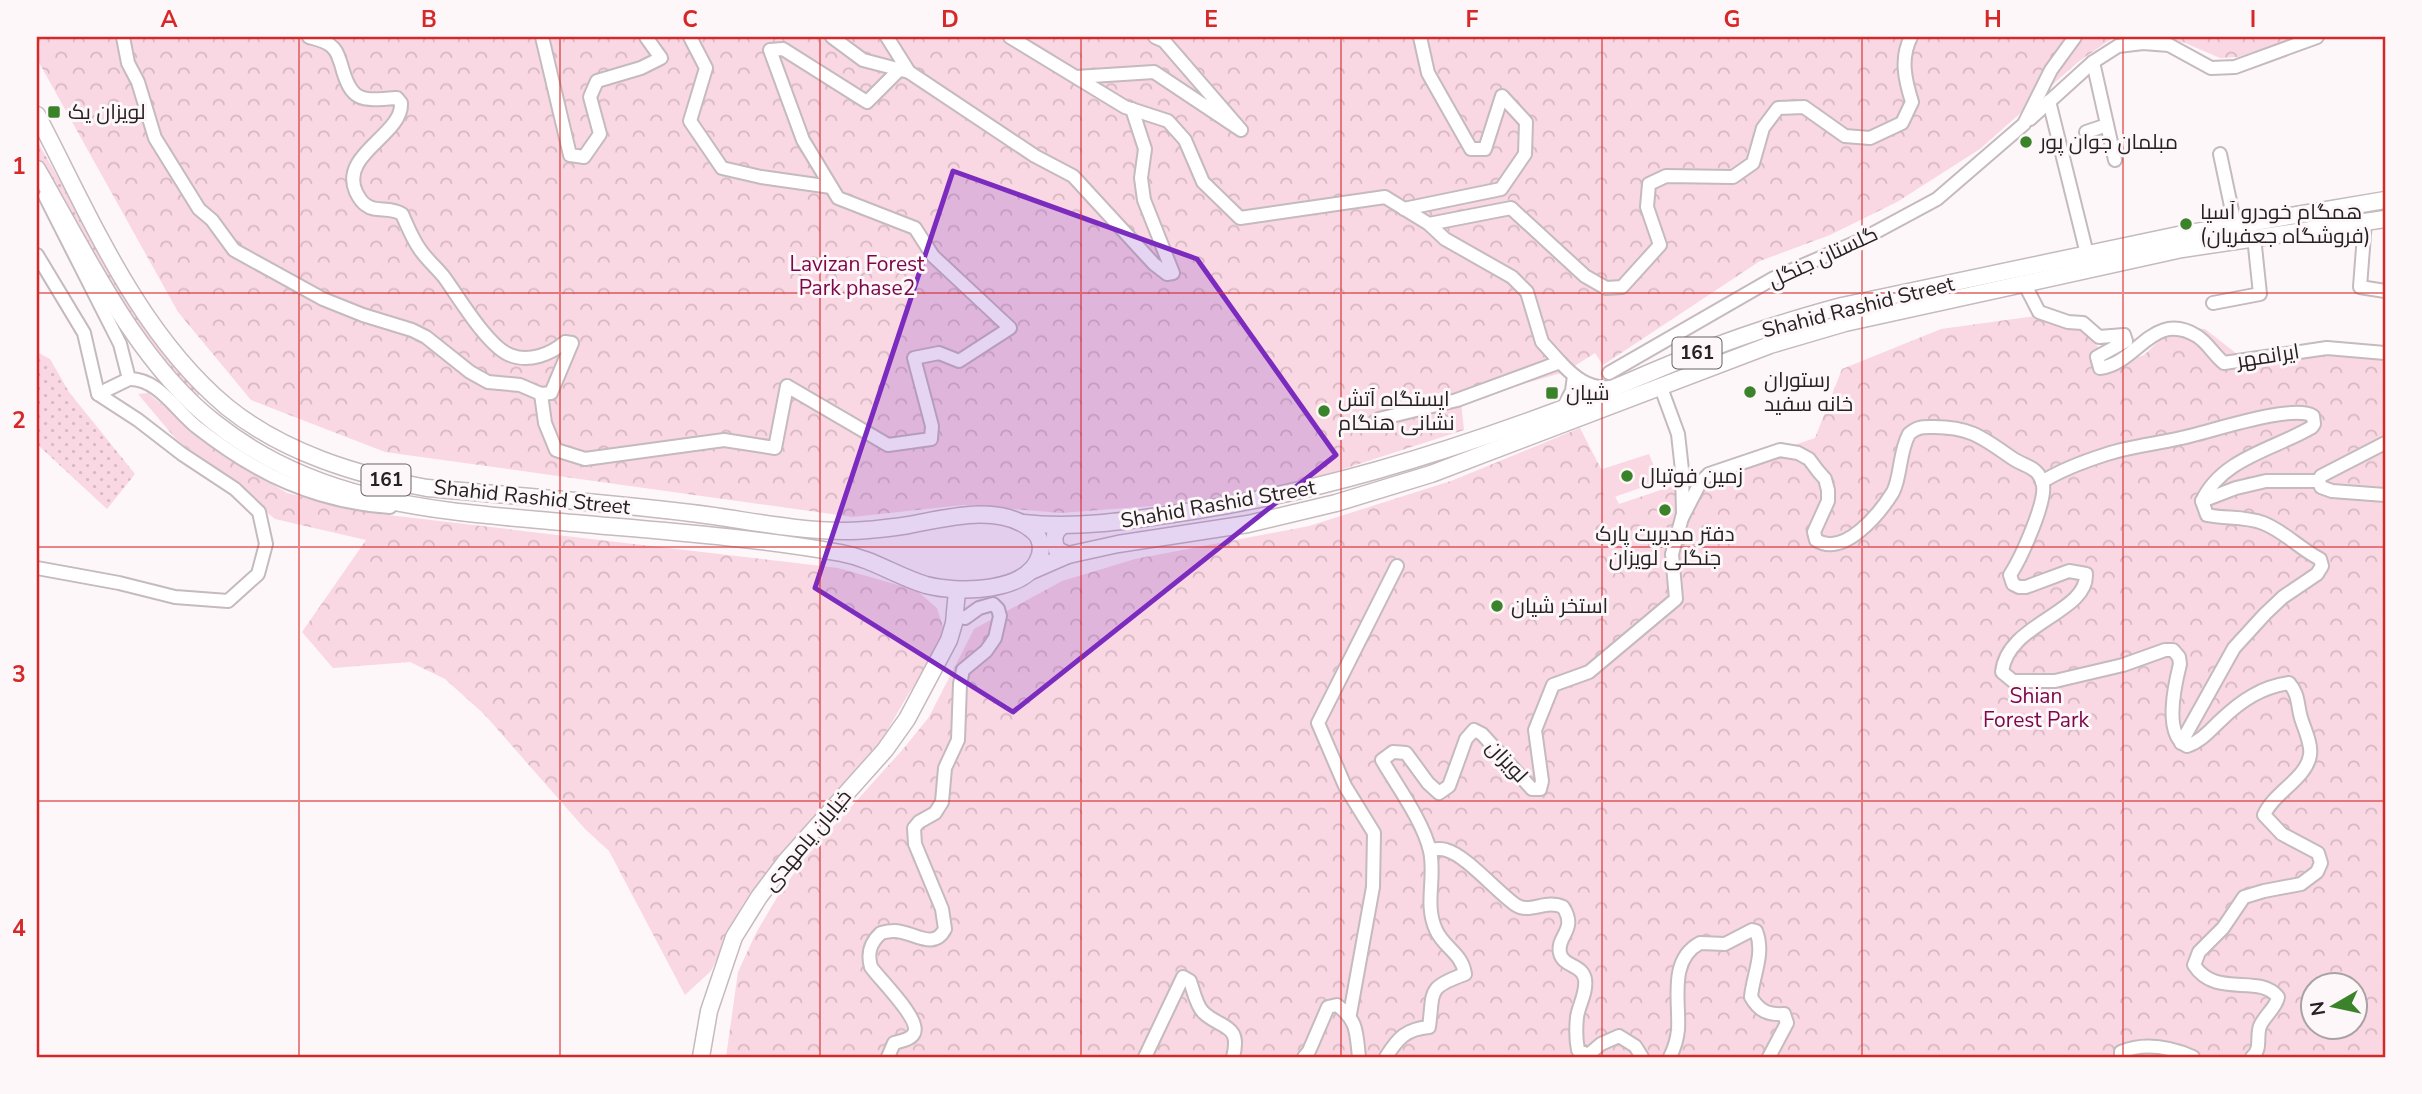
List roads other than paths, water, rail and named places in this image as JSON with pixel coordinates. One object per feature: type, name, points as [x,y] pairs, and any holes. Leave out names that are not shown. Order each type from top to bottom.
[{"type":"main road","name":"Shahid Rashid Street","points":[[37,115],[131,290],[157,329],[202,384],[255,426],[318,458],[377,477],[427,488],[847,531],[964,515],[992,515],[1017,523],[1062,526],[1118,522],[1244,504],[1424,455],[1563,408],[1614,379],[1803,317],[2087,254],[2235,225],[2385,200]]},
{"type":"main road","points":[[37,131],[64,167]]},
{"type":"main road","name":"Shahid Rashid Street","points":[[37,169],[113,299],[141,341],[180,390],[214,423],[308,477],[349,492],[432,510],[689,534],[813,549],[873,561],[930,586],[957,590],[994,587],[1068,555],[1118,544],[1248,524],[1336,503],[1431,474],[1807,333],[2182,249],[2385,219]]},
{"type":"main road","points":[[1017,523],[1031,529],[1039,539],[1041,550],[1038,561],[1029,572]]},
{"type":"main road","points":[[1062,526],[1054,541],[1057,550],[1068,555]]},
{"type":"main road","points":[[930,586],[944,603],[948,615],[949,640]]},
{"type":"main road","name":"خیابان یامهدی","points":[[701,1057],[712,1001],[734,937],[786,861],[885,750],[907,719],[949,640],[957,590]]},
{"type":"street","points":[[123,37],[128,63],[138,82],[155,138],[200,209],[212,220],[234,250],[323,299],[426,337],[470,372],[488,382],[520,385],[541,394],[551,393],[572,343],[565,342],[554,351],[532,358],[508,355],[463,307],[442,275],[418,247],[402,214],[389,208],[374,209],[366,206],[360,199],[354,186],[356,169],[371,146],[399,116],[401,103],[397,98],[371,100],[355,95],[348,88],[337,52],[330,44],[309,37]]},
{"type":"street","points":[[542,37],[570,155],[584,157],[600,134],[590,97],[597,81],[640,68],[661,58],[646,37]]},
{"type":"street","points":[[690,37],[706,68],[691,121],[722,168],[761,177],[831,187]]},
{"type":"street","points":[[831,37],[863,60],[904,71],[1035,156],[1073,176],[1154,264],[1167,274],[1173,273],[1144,200],[1141,178],[1145,149],[1132,109]]},
{"type":"street","points":[[887,37],[904,71]]},
{"type":"street","points":[[1010,37],[1132,109],[1168,121],[1185,140],[1203,182],[1240,218],[1385,197],[1429,224],[1445,239],[1512,277],[1527,292],[1542,342],[1574,376],[1600,388],[1614,379]]},
{"type":"street","points":[[1075,77],[1154,72],[1241,130],[1164,41],[1155,37]]},
{"type":"street","points":[[1404,209],[1501,189],[1525,154],[1526,122],[1502,96],[1485,149],[1471,149],[1427,73],[1420,37]]},
{"type":"street","points":[[1429,224],[1511,208],[1585,276],[1606,288],[1622,288],[1660,245],[1647,207],[1649,184],[1666,176],[1733,177],[1753,163],[1763,128],[1778,108],[1804,107],[1846,136],[1870,138],[1902,123],[1912,102],[1905,78],[1905,48],[1910,37]]},
{"type":"street","name":"گلستان جنگل","points":[[2024,124],[2051,70],[2075,37]]},
{"type":"street","name":"گلستان جنگل","points":[[1614,379],[1774,278],[1859,241],[1937,199],[2093,62],[2118,47],[2143,43],[2169,45],[2211,68],[2235,67],[2317,37]]},
{"type":"street","points":[[541,394],[545,423],[556,450],[584,459],[724,440],[775,448],[788,386],[888,445],[931,439],[932,426],[914,358],[939,353],[959,361],[1010,328],[933,256],[915,228],[838,198],[803,140],[770,50],[783,49],[867,102],[904,71]]},
{"type":"street","points":[[2093,62],[2115,160]]},
{"type":"street","points":[[2049,102],[2087,254]]},
{"type":"street","points":[[2086,132],[2107,125]]},
{"type":"street","points":[[2220,154],[2235,225]]},
{"type":"street","points":[[37,176],[60,230],[120,344],[130,379]]},
{"type":"street","points":[[2365,222],[2360,287],[2385,291]]},
{"type":"street","points":[[2213,303],[2260,295],[2254,237]]},
{"type":"street","points":[[37,255],[84,333],[98,394],[235,489],[259,512],[266,544],[258,574],[229,601],[175,597],[119,583],[37,568]]},
{"type":"street","name":"ایرانمهر","points":[[2024,283],[2039,312],[2068,322],[2083,323],[2099,337],[2124,335],[2126,341],[2097,357],[2099,368],[2123,361],[2151,334],[2178,328],[2198,336],[2224,363],[2328,348],[2385,353]]},
{"type":"street","points":[[1379,419],[1457,400],[1560,362]]},
{"type":"street","points":[[1563,408],[1572,391],[1574,376]]},
{"type":"street","points":[[98,394],[130,379],[146,382],[196,427],[256,467],[279,478],[321,494],[366,505],[432,510]]},
{"type":"street","name":"لویزان","points":[[1386,1057],[1395,1042],[1412,1029],[1429,1027],[1431,998],[1441,982],[1465,974],[1464,963],[1437,932],[1429,904],[1433,884],[1430,850],[1417,821],[1382,760],[1394,752],[1406,753],[1428,783],[1439,793],[1449,786],[1466,740],[1474,730],[1482,734],[1532,789],[1541,789],[1535,730],[1553,685],[1590,671],[1676,599],[1672,554],[1682,518],[1682,470],[1678,434],[1660,386]]},
{"type":"street","points":[[2042,482],[2077,465],[2125,449],[2179,439],[2265,417],[2305,412],[2313,416],[2312,427],[2257,452],[2219,477],[2210,486],[2202,501],[2207,514],[2217,517],[2239,516],[2268,525],[2320,559],[2322,566],[2316,574],[2274,605],[2234,648],[2181,743]]},
{"type":"street","points":[[1682,518],[1700,483],[1709,474],[1780,450],[1804,456],[1825,480],[1828,501],[1814,532],[1816,540],[1826,544],[1845,541],[1865,526],[1893,491],[1907,438],[1913,430],[1923,427],[1962,429],[1976,433],[2013,460],[2034,468],[2042,482],[2043,496],[2010,579],[2016,586],[2026,586],[2075,570],[2086,574],[2087,583],[2082,592],[2022,636],[2006,656],[2002,672],[2013,681],[2055,681],[2173,650],[2177,652],[2180,664],[2172,710],[2174,725],[2181,743],[2187,746],[2196,743],[2236,706],[2263,689],[2289,683],[2296,690],[2311,754],[2305,766],[2271,803],[2264,815],[2282,834],[2318,853],[2321,858],[2319,869],[2301,884],[2245,897],[2223,928],[2199,952],[2194,965],[2202,976],[2213,982],[2232,986],[2266,987],[2278,997],[2277,1003],[2261,1025],[2259,1049],[2252,1057]]},
{"type":"street","points":[[2385,443],[2321,476],[2319,481],[2321,487],[2332,491],[2385,495]]},
{"type":"street","points":[[2202,501],[2236,488],[2266,481],[2319,481]]},
{"type":"street","points":[[1350,1014],[1373,887],[1374,833],[1345,786],[1318,723],[1397,566]]},
{"type":"street","points":[[888,1057],[894,1043],[913,1035],[915,1025],[871,967],[870,947],[881,933],[894,930],[930,940],[937,939],[945,929],[942,909],[915,844],[914,828],[940,808],[945,768],[958,740],[963,670],[986,650],[995,638],[1000,616],[993,604],[979,608],[965,618],[955,615]]},
{"type":"street","points":[[1430,850],[1448,850],[1516,905],[1527,908],[1544,903],[1563,907],[1569,915],[1569,925],[1559,949],[1560,955],[1581,970],[1584,977],[1584,996],[1577,1016],[1578,1050],[1588,1055],[1601,1044],[1619,1037],[1635,1046],[1643,1057]]},
{"type":"street","points":[[1670,1057],[1678,1032],[1676,988],[1689,953],[1700,943],[1724,944],[1752,930],[1756,931],[1759,938],[1760,953],[1751,997],[1756,1006],[1765,1013],[1784,1014],[1787,1023],[1769,1057]]},
{"type":"street","points":[[1145,1057],[1183,977],[1190,981],[1202,1011],[1232,1032],[1236,1045],[1233,1057]]},
{"type":"street","points":[[1304,1057],[1328,1007],[1337,1005],[1350,1014],[1356,1026],[1359,1057]]},
{"type":"street","points":[[2121,1057],[2121,1052],[2130,1048],[2149,1046],[2172,1049],[2193,1057]]},
{"type":"place","name":"لویزان یک","points":[[54,112]]},
{"type":"place","name":"مبلمان جوان پور","points":[[2026,142]]},
{"type":"place","name":"همگام خودرو آسیا (فروشگاه جعفریان)","points":[[2186,224]]},
{"type":"place","name":"رستوران خانه سفید","points":[[1750,392]]},
{"type":"place","name":"شیان","points":[[1552,393]]},
{"type":"place","name":"ایستگاه آتش نشانی هنگام","points":[[1324,411]]},
{"type":"place","name":"زمین فوتبال","points":[[1627,476]]},
{"type":"place","name":"دفتر مدیریت پارک جنگلی لویزان","points":[[1665,510]]},
{"type":"place","name":"استخر شیان","points":[[1497,606]]},
{"type":"park label","name":"Lavizan Forest Park phase2","points":[[857,276]]},
{"type":"park label","name":"Shian Forest Park","points":[[2036,708]]}]
